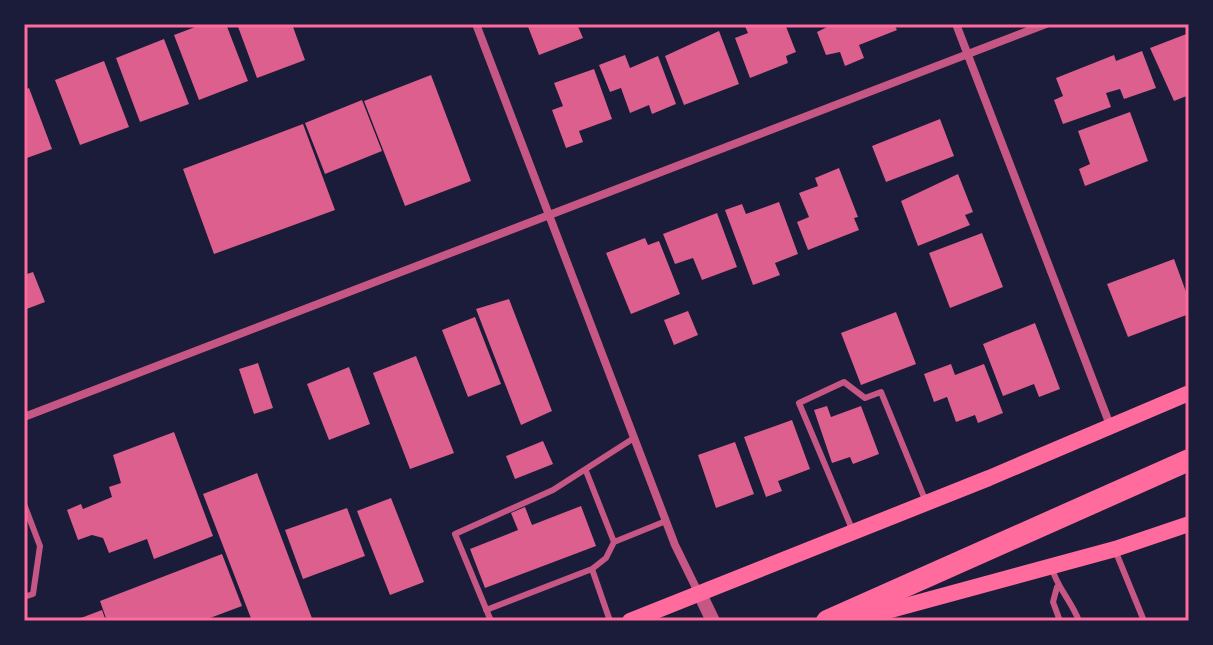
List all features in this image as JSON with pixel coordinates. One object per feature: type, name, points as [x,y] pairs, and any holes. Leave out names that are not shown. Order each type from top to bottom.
[{"type":"highway","points":[[827,621],[1189,460]]},
{"type":"main road","points":[[630,621],[927,503],[1189,393]]},
{"type":"main road","points":[[850,621],[1115,549],[1189,524]]},
{"type":"street","points":[[476,24],[666,521],[713,621]]},
{"type":"street","points":[[956,24],[1110,425]]},
{"type":"street","points":[[24,417],[1046,24]]},
{"type":"lane","points":[[853,533],[799,403],[844,382],[865,398],[881,392],[927,503]]},
{"type":"lane","points":[[491,621],[455,534],[516,509],[586,471],[634,438]]},
{"type":"lane","points":[[586,471],[614,542]]},
{"type":"lane","points":[[24,504],[40,546],[33,594],[24,597]]},
{"type":"lane","points":[[486,610],[592,569],[606,558],[614,542],[666,521]]},
{"type":"lane","points":[[1115,549],[1144,621]]},
{"type":"lane","points":[[1051,566],[1057,587],[1053,602],[1060,621]]},
{"type":"lane","points":[[592,569],[610,621]]},
{"type":"lane","points":[[1057,587],[1071,599],[1079,621]]},
{"type":"building","points":[[203,24],[226,24],[248,81],[199,100],[174,35]]},
{"type":"building","points":[[237,24],[292,24],[305,60],[257,78]]},
{"type":"building","points":[[527,24],[577,24],[583,38],[539,55]]},
{"type":"building","points":[[744,24],[785,24],[796,52],[786,56],[788,63],[750,78],[735,38],[748,33]]},
{"type":"building","points":[[826,24],[894,24],[897,30],[859,45],[864,58],[845,66],[840,52],[826,55],[817,32],[827,27]]},
{"type":"building","points":[[719,31],[739,84],[684,105],[665,56]]},
{"type":"building","points":[[1189,33],[1189,95],[1174,101],[1150,48]]},
{"type":"building","points":[[164,39],[189,104],[140,122],[116,58]]},
{"type":"building","points":[[1142,51],[1156,88],[1124,99],[1120,89],[1106,93],[1111,107],[1063,124],[1054,100],[1063,96],[1056,78],[1114,55],[1116,61]]},
{"type":"building","points":[[625,55],[630,68],[658,56],[676,104],[652,114],[649,105],[630,113],[621,88],[610,92],[599,65]]},
{"type":"building","points":[[104,61],[129,127],[80,145],[55,80]]},
{"type":"building","points":[[594,69],[612,119],[579,131],[583,142],[566,148],[552,110],[563,106],[554,83]]},
{"type":"building","points":[[431,75],[471,181],[405,206],[364,101]]},
{"type":"building","points":[[29,88],[52,149],[24,159],[24,90]]},
{"type":"building","points":[[362,100],[382,151],[325,174],[305,123]]},
{"type":"building","points":[[1130,112],[1148,161],[1085,186],[1079,169],[1090,164],[1078,131]]},
{"type":"building","points":[[940,119],[954,156],[886,182],[872,146]]},
{"type":"building","points":[[303,124],[335,210],[214,254],[183,169]]},
{"type":"building","points":[[839,168],[858,217],[854,218],[859,230],[808,250],[797,222],[809,217],[799,193],[818,186],[815,178]]},
{"type":"building","points":[[958,174],[973,212],[965,215],[970,225],[918,246],[901,201]]},
{"type":"building","points":[[779,202],[798,254],[775,263],[780,275],[753,285],[725,210],[742,204],[746,214]]},
{"type":"building","points":[[717,213],[737,267],[702,280],[693,258],[675,264],[663,234]]},
{"type":"building","points":[[982,233],[1003,287],[950,308],[929,253]]},
{"type":"building","points":[[645,238],[648,245],[659,241],[680,294],[631,314],[606,253]]},
{"type":"building","points":[[1174,259],[1189,300],[1189,314],[1128,337],[1107,284]]},
{"type":"building","points":[[33,272],[45,302],[24,310],[24,275]]},
{"type":"building","points":[[509,299],[552,411],[521,425],[476,309]]},
{"type":"building","points":[[688,311],[698,335],[674,345],[664,320]]},
{"type":"building","points":[[896,312],[916,364],[861,385],[841,333]]},
{"type":"building","points":[[475,317],[501,384],[468,397],[442,330]]},
{"type":"building","points":[[1035,323],[1060,389],[1039,397],[1034,384],[1003,396],[983,344]]},
{"type":"building","points":[[416,356],[454,453],[410,469],[373,373]]},
{"type":"building","points":[[258,363],[273,408],[254,414],[239,369]]},
{"type":"building","points":[[951,364],[955,375],[984,364],[1003,413],[978,423],[975,415],[956,422],[947,397],[934,402],[924,374]]},
{"type":"building","points":[[349,367],[370,424],[329,440],[307,384]]},
{"type":"building","points":[[827,406],[831,417],[861,406],[879,454],[853,464],[850,457],[832,463],[814,410]]},
{"type":"building","points":[[792,420],[810,469],[778,481],[782,491],[766,497],[744,437]]},
{"type":"building","points":[[174,432],[213,536],[154,559],[147,539],[109,553],[103,538],[92,535],[78,540],[67,510],[81,504],[83,509],[112,497],[109,487],[121,483],[113,455]]},
{"type":"building","points":[[543,441],[553,464],[515,479],[506,456]]},
{"type":"building","points":[[735,442],[754,494],[716,508],[698,455]]},
{"type":"building","points":[[257,473],[313,621],[252,621],[203,494]]},
{"type":"building","points":[[391,498],[424,582],[390,595],[357,511]]},
{"type":"building","points":[[581,506],[596,546],[485,588],[470,549],[518,530],[511,513],[525,507],[532,525]]},
{"type":"building","points":[[347,508],[365,556],[303,579],[285,530]]},
{"type":"building","points":[[222,554],[242,606],[202,621],[107,621],[100,601]]},
{"type":"building","points":[[102,610],[106,621],[73,621]]}]
